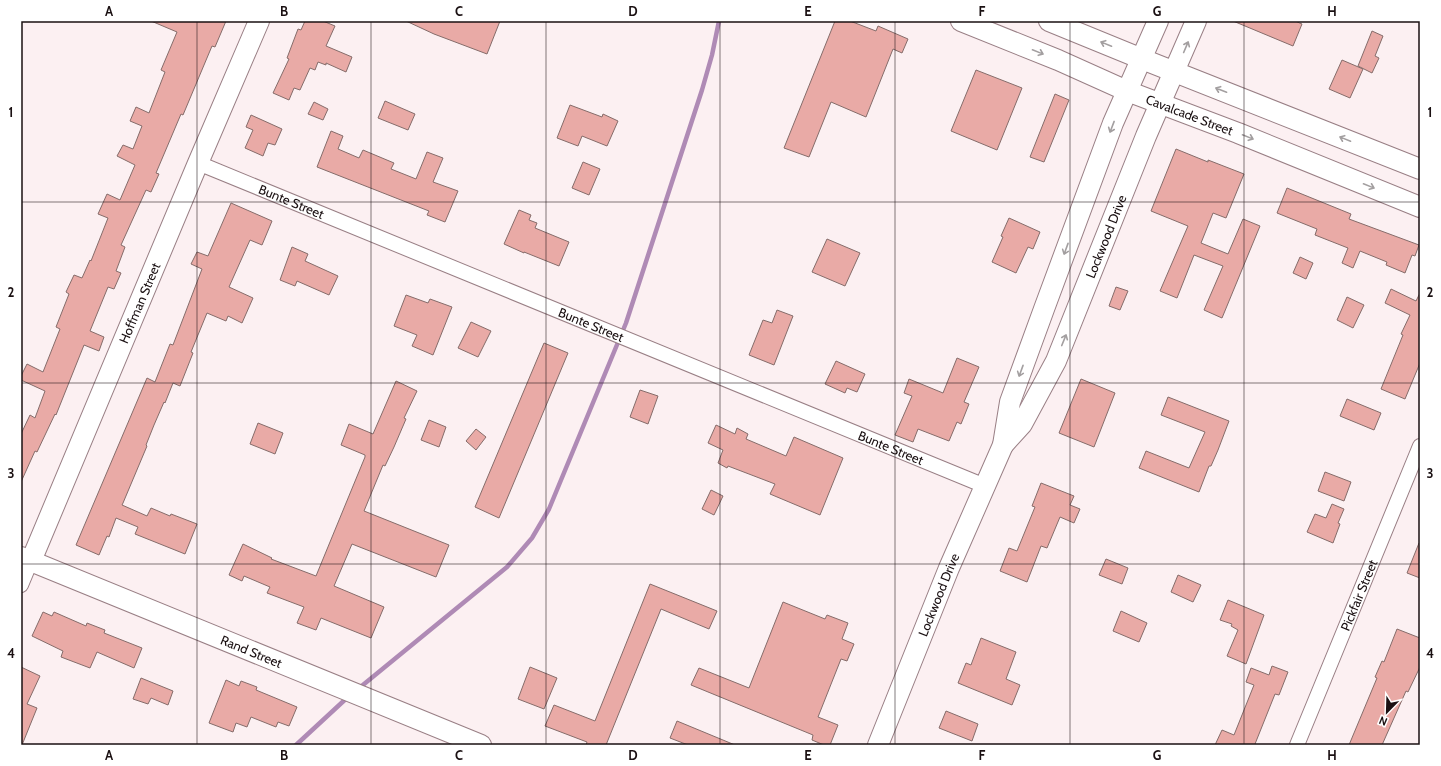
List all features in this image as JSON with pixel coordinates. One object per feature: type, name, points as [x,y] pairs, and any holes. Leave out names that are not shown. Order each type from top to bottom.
[{"type":"main road","name":"Hoffman Street","points":[[26,559],[259,21]]},
{"type":"main road","name":"Cavalcade Street","points":[[961,21],[1063,63],[1127,92],[1238,133],[1420,207]]},
{"type":"main road","points":[[1049,21],[1420,169]]},
{"type":"main road","name":"Lockwood Drive","points":[[878,745],[949,568],[1003,445],[1010,402],[1113,123],[1158,21]]},
{"type":"main road","name":"Lockwood Drive","points":[[1003,445],[1022,424],[1056,361],[1159,104],[1196,21]]},
{"type":"main road","points":[[1044,309],[1073,320]]},
{"type":"main road","name":"Rand Street","points":[[26,559],[481,745]]},
{"type":"street","name":"Bunte Street","points":[[198,163],[985,486]]},
{"type":"street","name":"Pickfair Street","points":[[1297,745],[1420,446]]},
{"type":"street","name":"Hoffman Street","points":[[21,585],[26,559]]},
{"type":"building","points":[[151,21],[226,21],[215,47],[212,46],[183,115],[181,114],[156,173],[159,174],[151,192],[146,190],[121,245],[125,247],[116,271],[121,273],[114,289],[108,287],[90,331],[104,337],[99,351],[84,345],[56,415],[55,414],[37,452],[35,451],[21,482],[21,434],[30,415],[35,418],[45,391],[21,380],[21,376],[27,364],[43,372],[60,329],[56,327],[69,294],[66,292],[74,275],[82,278],[90,260],[91,261],[108,218],[98,214],[107,194],[120,200],[135,165],[117,156],[123,145],[133,149],[142,126],[130,121],[136,107],[149,113],[165,72],[161,70],[177,32]]},
{"type":"building","points":[[305,21],[323,21],[335,26],[326,46],[352,57],[346,72],[326,63],[326,65],[318,62],[315,70],[310,68],[300,90],[294,88],[289,100],[273,93],[289,59],[287,58],[298,29],[301,30]]},
{"type":"building","points":[[406,21],[500,21],[487,54],[434,34]]},
{"type":"building","points":[[835,21],[850,21],[876,31],[878,26],[908,39],[902,53],[893,49],[866,117],[831,102],[809,157],[784,148]]},
{"type":"building","points":[[1233,21],[1295,21],[1302,24],[1293,46]]},
{"type":"building","points":[[1372,31],[1383,36],[1375,56],[1379,58],[1372,73],[1358,66]]},
{"type":"building","points":[[1342,60],[1363,69],[1350,98],[1329,89]]},
{"type":"building","points":[[976,70],[1022,88],[997,150],[951,131]]},
{"type":"building","points":[[1055,94],[1069,100],[1044,162],[1030,157]]},
{"type":"building","points":[[385,101],[415,114],[408,130],[378,118]]},
{"type":"building","points":[[314,102],[328,109],[323,120],[308,114]]},
{"type":"building","points":[[570,105],[602,117],[603,114],[618,121],[607,146],[582,136],[578,146],[557,138]]},
{"type":"building","points":[[251,115],[282,129],[275,145],[268,143],[263,156],[245,148],[253,130],[246,127]]},
{"type":"building","points":[[331,131],[343,136],[338,149],[359,158],[363,150],[394,163],[391,169],[416,179],[427,152],[443,158],[433,182],[458,191],[445,222],[427,215],[429,211],[317,167]]},
{"type":"building","points":[[1176,149],[1244,174],[1226,218],[1213,213],[1201,243],[1228,254],[1243,219],[1260,226],[1222,318],[1204,310],[1223,266],[1194,255],[1177,298],[1160,291],[1188,226],[1151,211]]},
{"type":"building","points":[[583,162],[600,169],[589,195],[572,188]]},
{"type":"building","points":[[1287,188],[1351,214],[1349,219],[1419,245],[1415,256],[1412,255],[1405,273],[1386,265],[1387,262],[1360,251],[1353,268],[1342,263],[1348,248],[1315,235],[1317,229],[1277,213]]},
{"type":"building","points":[[231,203],[272,221],[262,245],[250,240],[229,287],[253,298],[242,323],[228,316],[226,321],[207,313],[191,352],[193,353],[180,386],[173,383],[154,425],[146,445],[147,446],[122,505],[147,516],[151,508],[170,516],[171,514],[197,524],[185,554],[135,534],[138,527],[116,518],[109,537],[107,536],[99,555],[76,545],[147,378],[155,382],[170,344],[173,345],[202,269],[191,264],[197,252],[208,256]]},
{"type":"building","points":[[519,210],[531,215],[529,220],[537,223],[535,228],[569,242],[559,266],[504,244]]},
{"type":"building","points":[[1009,218],[1040,232],[1033,249],[1028,247],[1016,273],[992,262],[1003,237],[1001,236]]},
{"type":"building","points":[[827,239],[860,253],[845,286],[812,272]]},
{"type":"building","points":[[292,247],[308,254],[305,261],[338,276],[329,295],[297,281],[295,286],[280,280]]},
{"type":"building","points":[[1300,257],[1313,263],[1306,279],[1293,273]]},
{"type":"building","points":[[1116,287],[1128,291],[1120,310],[1109,306]]},
{"type":"building","points":[[1391,289],[1416,301],[1420,293],[1420,363],[1405,399],[1381,389],[1403,335],[1401,334],[1410,315],[1385,303]]},
{"type":"building","points":[[406,295],[428,303],[430,299],[452,307],[433,355],[412,346],[417,335],[394,326]]},
{"type":"building","points":[[1347,297],[1364,305],[1353,328],[1337,320]]},
{"type":"building","points":[[777,310],[793,316],[774,365],[749,355],[763,320],[772,323]]},
{"type":"building","points":[[471,322],[491,331],[478,357],[458,348]]},
{"type":"building","points":[[544,343],[568,353],[499,518],[475,507]]},
{"type":"building","points":[[957,358],[979,367],[964,402],[969,404],[961,424],[957,422],[949,441],[918,429],[913,442],[895,435],[912,396],[904,393],[909,379],[943,393]]},
{"type":"building","points":[[836,361],[865,374],[857,392],[847,388],[845,393],[825,384]]},
{"type":"building","points":[[1081,379],[1115,393],[1094,447],[1059,433]]},
{"type":"building","points":[[396,381],[417,391],[404,418],[406,419],[394,447],[385,466],[383,465],[364,511],[449,545],[436,577],[352,544],[334,586],[384,607],[371,638],[321,618],[316,630],[297,623],[304,607],[267,593],[270,587],[244,576],[242,581],[229,575],[243,544],[272,558],[271,559],[316,576],[365,457],[365,455],[341,445],[349,424],[373,434]]},
{"type":"building","points":[[640,390],[658,396],[648,424],[630,417]]},
{"type":"building","points":[[1168,397],[1229,421],[1199,492],[1139,468],[1146,451],[1189,468],[1205,432],[1161,415]]},
{"type":"building","points":[[1347,399],[1381,413],[1374,430],[1340,416]]},
{"type":"building","points":[[429,420],[446,427],[439,447],[421,440]]},
{"type":"building","points":[[258,423],[283,433],[275,454],[250,444]]},
{"type":"building","points":[[716,425],[735,434],[737,428],[748,434],[746,439],[786,456],[794,437],[843,458],[820,515],[770,494],[775,484],[728,466],[727,468],[718,463],[723,450],[708,443]]},
{"type":"building","points":[[476,429],[486,437],[476,450],[466,441]]},
{"type":"building","points":[[1325,472],[1351,482],[1344,501],[1318,491]]},
{"type":"building","points":[[1041,483],[1074,496],[1070,505],[1080,509],[1074,523],[1060,517],[1047,548],[1041,546],[1027,582],[1000,571],[1009,548],[1017,551],[1035,507],[1032,506]]},
{"type":"building","points":[[711,490],[723,496],[714,515],[702,509]]},
{"type":"building","points":[[1332,504],[1344,509],[1338,523],[1340,524],[1333,543],[1307,532],[1315,514],[1326,518]]},
{"type":"building","points":[[1420,543],[1420,578],[1407,573]]},
{"type":"building","points":[[1106,559],[1128,568],[1122,584],[1099,575]]},
{"type":"building","points":[[1178,575],[1201,585],[1193,602],[1171,592]]},
{"type":"building","points":[[650,584],[717,611],[709,629],[661,609],[606,745],[586,745],[587,742],[545,726],[554,705],[595,721]]},
{"type":"building","points":[[1228,600],[1264,615],[1246,664],[1227,656],[1238,630],[1231,626],[1232,624],[1220,620]]},
{"type":"building","points":[[783,602],[825,619],[827,615],[848,623],[842,639],[854,644],[847,661],[841,659],[818,717],[838,725],[830,745],[824,745],[812,740],[813,735],[691,685],[699,668],[749,688]]},
{"type":"building","points":[[1121,611],[1147,623],[1139,642],[1113,631]]},
{"type":"building","points":[[43,612],[52,616],[54,612],[86,626],[87,623],[105,630],[104,633],[142,648],[134,668],[97,652],[90,668],[61,657],[63,651],[32,636]]},
{"type":"building","points":[[1397,629],[1420,638],[1420,667],[1408,692],[1406,691],[1382,745],[1349,745],[1377,678],[1375,677],[1382,661],[1384,662]]},
{"type":"building","points":[[981,638],[1016,652],[1006,679],[1020,685],[1012,705],[958,683],[966,663],[971,665]]},
{"type":"building","points":[[1272,666],[1288,672],[1279,695],[1275,694],[1255,744],[1257,745],[1215,745],[1222,730],[1234,735],[1254,685],[1246,682],[1251,668],[1269,675]]},
{"type":"building","points":[[21,667],[40,676],[27,704],[37,708],[22,745],[21,745]]},
{"type":"building","points":[[530,667],[557,678],[544,709],[518,699]]},
{"type":"building","points":[[141,678],[173,691],[168,705],[151,698],[148,704],[133,699]]},
{"type":"building","points":[[226,680],[239,686],[241,681],[257,687],[256,690],[297,707],[289,726],[278,722],[276,727],[251,717],[247,727],[236,723],[233,732],[209,723]]},
{"type":"building","points":[[946,711],[978,724],[972,741],[939,728]]},
{"type":"building","points":[[677,721],[735,745],[688,745],[670,738]]},
{"type":"waterway","points":[[358,689],[507,567],[532,538],[549,509],[626,323],[702,90],[712,55],[719,21]]},
{"type":"waterway","points":[[296,745],[349,696]]}]
